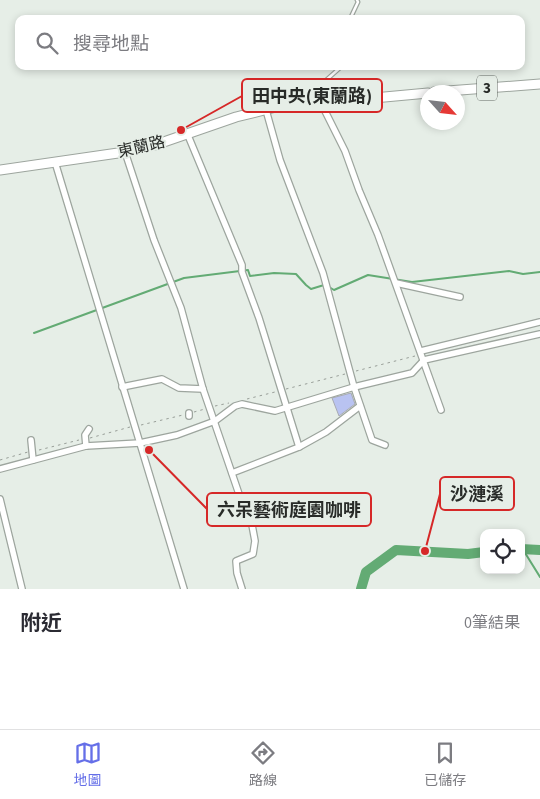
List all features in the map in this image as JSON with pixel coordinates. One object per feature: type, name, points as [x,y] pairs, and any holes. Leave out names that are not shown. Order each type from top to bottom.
[{"type":"main road","name":"3","points":[[465,90],[540,84]]},
{"type":"main road","name":"東蘭路","points":[[0,170],[126,152],[155,145],[236,117],[266,110],[420,94]]},
{"type":"street","points":[[321,104],[345,151],[358,190],[378,235],[440,410]]},
{"type":"street","points":[[266,110],[280,160],[323,274],[354,387],[372,440],[385,445]]},
{"type":"street","points":[[188,133],[242,265],[242,272],[259,318],[298,447]]},
{"type":"street","points":[[126,152],[154,240],[181,308],[203,389],[252,525],[255,542],[253,554],[236,560],[237,573],[242,589]]},
{"type":"street","points":[[54,162],[184,589]]},
{"type":"street","points":[[396,283],[460,297]]},
{"type":"street","points":[[0,469],[86,442],[140,443],[177,435],[215,422],[235,406],[242,404],[276,411],[287,406],[354,387],[412,373],[422,355],[540,322]]},
{"type":"street","points":[[422,355],[540,334]]},
{"type":"street","points":[[122,387],[162,379],[179,388],[203,389]]},
{"type":"street","points":[[232,473],[298,447],[326,432],[360,406]]},
{"type":"street","points":[[86,442],[85,435],[89,429]]},
{"type":"street","points":[[31,440],[33,460]]},
{"type":"street","points":[[0,499],[22,589]]},
{"type":"lane","points":[[352,15],[358,0]]},
{"type":"lane","points":[[321,104],[324,82],[338,70]]},
{"type":"path","points":[[244,399],[422,355]]},
{"type":"path","points":[[215,406],[234,402]]},
{"type":"path","points":[[0,460],[32,451],[86,442],[135,426],[189,415],[206,409]]},
{"type":"building","points":[[351,393],[355,404],[339,416],[332,398]]},
{"type":"waterway","points":[[34,333],[184,278],[248,270],[250,276],[274,273],[296,274],[311,289],[324,285]]},
{"type":"waterway","points":[[329,287],[334,290],[368,275],[412,282],[509,271],[523,274],[540,272]]},
{"type":"waterway","points":[[525,549],[540,550]]},
{"type":"waterway","points":[[361,589],[366,572],[396,550],[468,554],[480,552]]},
{"type":"waterway","points":[[525,553],[540,577]]},
{"type":"place","name":"田中央(東蘭路)","points":[[181,130]]},
{"type":"place","name":"六呆藝術庭園咖啡","points":[[149,450]]},
{"type":"place","name":"沙漣溪","points":[[425,551]]}]
